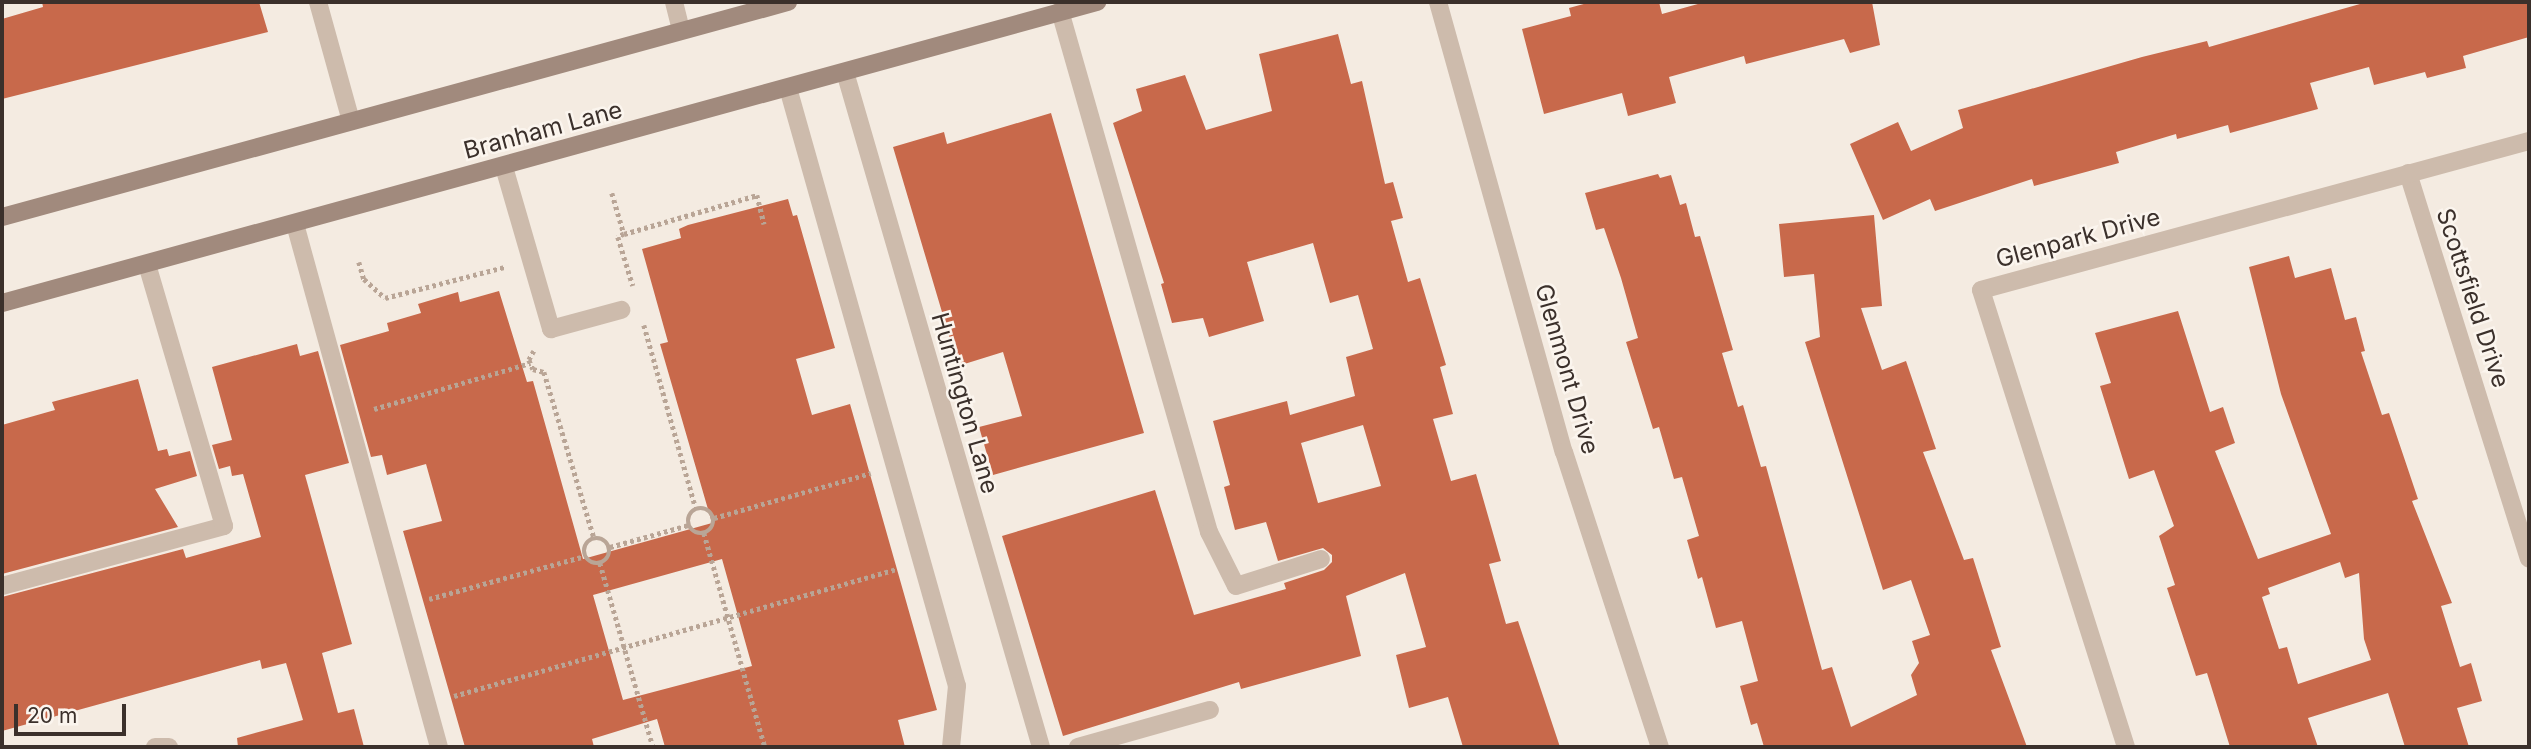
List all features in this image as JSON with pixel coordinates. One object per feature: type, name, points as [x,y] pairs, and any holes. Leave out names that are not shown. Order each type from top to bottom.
[{"type":"main road","points":[[2,217],[788,2]]},
{"type":"main road","name":"Branham Lane","points":[[2,303],[1097,2]]},
{"type":"street","points":[[318,2],[351,121]]},
{"type":"street","points":[[674,2],[681,30]]},
{"type":"street","name":"Glenmont Drive","points":[[1438,2],[1564,452],[1660,747]]},
{"type":"street","points":[[1060,11],[1209,532],[1236,586],[1321,559]]},
{"type":"street","name":"Huntington Lane","points":[[845,72],[1041,747]]},
{"type":"street","points":[[788,88],[957,686],[951,747]]},
{"type":"street","name":"Glenpark Drive","points":[[2126,747],[1981,290],[2529,141]]},
{"type":"street","points":[[504,167],[551,329],[621,310]]},
{"type":"street","name":"Scottsfield Drive","points":[[2408,173],[2529,558]]},
{"type":"street","points":[[295,224],[439,747]]},
{"type":"street","points":[[2,586],[224,526],[147,264]]},
{"type":"street","points":[[1078,747],[1210,710]]},
{"type":"street","points":[[155,747],[169,747]]},
{"type":"path","points":[[612,193],[624,234]]},
{"type":"path","points":[[636,298],[618,237],[757,195],[764,224]]},
{"type":"path","points":[[359,262],[374,292],[385,298],[512,265],[514,270]]},
{"type":"path","points":[[643,322],[696,509],[689,525]]},
{"type":"path","points":[[536,347],[530,363],[533,369],[544,372],[594,538]]},
{"type":"path","points":[[374,409],[530,363]]},
{"type":"path","points":[[714,518],[895,466]]},
{"type":"path","points":[[689,525],[696,533],[704,533],[713,526],[714,518],[709,510],[696,509]]},
{"type":"path","points":[[610,547],[689,525]]},
{"type":"path","points":[[704,533],[765,747]]},
{"type":"path","points":[[585,556],[584,548],[594,538],[602,538],[610,547],[609,555],[600,563]]},
{"type":"path","points":[[429,599],[585,556],[600,563],[653,747]]},
{"type":"path","points":[[452,697],[924,562]]},
{"type":"building","points":[[42,2],[259,2],[268,32],[2,99],[2,19],[43,7]]},
{"type":"building","points":[[1591,2],[1659,2],[1662,14],[1705,2],[1872,2],[1880,45],[1850,53],[1844,39],[1746,64],[1744,56],[1669,77],[1676,103],[1628,116],[1622,93],[1544,114],[1522,29],[1571,16],[1569,8]]},
{"type":"building","points":[[2367,2],[2529,2],[2529,37],[2463,56],[2466,68],[2427,78],[2425,72],[2374,85],[2369,67],[2310,83],[2318,109],[2230,133],[2228,125],[2177,139],[2176,134],[2116,152],[2119,163],[2034,186],[2032,179],[1935,211],[1930,199],[1883,220],[1850,144],[1898,122],[1911,151],[1963,128],[1958,110],[2142,57],[2207,41],[2209,47]]},
{"type":"building","points":[[1338,34],[1351,84],[1362,81],[1385,184],[1393,182],[1403,218],[1391,221],[1408,282],[1420,278],[1446,365],[1440,367],[1453,414],[1433,419],[1451,481],[1476,474],[1501,561],[1489,564],[1506,624],[1518,621],[1560,747],[1463,747],[1448,697],[1409,708],[1396,655],[1426,647],[1405,573],[1346,596],[1361,656],[1241,689],[1239,682],[1063,736],[1002,536],[1155,490],[1194,615],[1286,589],[1284,583],[1324,570],[1332,562],[1332,555],[1323,548],[1278,561],[1266,522],[1235,530],[1224,487],[1230,485],[1213,421],[1287,401],[1290,415],[1355,396],[1346,357],[1373,349],[1358,295],[1330,303],[1313,243],[1247,262],[1264,321],[1209,337],[1203,318],[1172,323],[1161,284],[1164,283],[1113,123],[1142,111],[1136,89],[1185,75],[1206,130],[1272,111],[1259,54]],"holes":[[[1363,425],[1381,486],[1318,503],[1301,443]]]},
{"type":"building","points":[[1051,113],[1144,433],[993,475],[979,427],[1022,416],[1003,352],[958,366],[893,147],[944,132],[947,144]]},
{"type":"building","points":[[1658,174],[1660,178],[1671,175],[1680,205],[1686,203],[1695,237],[1700,236],[1733,350],[1722,353],[1738,407],[1743,405],[1761,467],[1766,466],[1822,670],[1832,667],[1851,727],[1917,695],[1911,675],[1919,663],[1912,641],[1930,635],[1911,580],[1883,590],[1805,342],[1820,337],[1814,274],[1784,277],[1779,224],[1874,215],[1882,306],[1861,308],[1882,370],[1906,361],[1936,449],[1923,452],[1964,560],[1973,558],[2001,647],[1991,650],[2027,747],[1764,747],[1757,723],[1751,725],[1740,686],[1758,681],[1742,621],[1716,628],[1702,577],[1698,579],[1687,540],[1699,536],[1682,477],[1674,479],[1659,427],[1653,429],[1626,342],[1638,338],[1621,278],[1604,228],[1596,230],[1585,193]]},
{"type":"building","points":[[788,199],[793,216],[797,215],[835,348],[796,359],[812,415],[850,404],[937,710],[898,720],[905,747],[665,747],[657,719],[592,739],[594,747],[465,747],[403,531],[442,521],[426,464],[387,475],[382,455],[371,457],[340,345],[389,331],[387,323],[421,313],[418,304],[458,292],[460,302],[499,291],[527,382],[533,381],[583,559],[712,523],[660,344],[668,342],[642,249],[681,238],[679,229]],"holes":[[[722,559],[752,666],[623,700],[593,595]]]},
{"type":"building","points":[[2289,256],[2295,278],[2331,268],[2345,320],[2356,317],[2365,351],[2361,352],[2382,415],[2389,413],[2418,499],[2412,501],[2452,603],[2441,606],[2460,667],[2471,663],[2482,701],[2457,708],[2469,747],[2405,747],[2388,693],[2308,718],[2318,747],[2230,747],[2207,673],[2196,676],[2167,588],[2175,585],[2159,536],[2174,526],[2154,470],[2129,479],[2100,386],[2111,383],[2095,333],[2178,311],[2210,412],[2223,407],[2235,443],[2215,451],[2258,559],[2331,534],[2281,394],[2249,267]],"holes":[[[2340,562],[2345,578],[2359,573],[2364,639],[2371,660],[2298,684],[2287,647],[2279,649],[2262,597],[2270,594],[2268,588]]]},
{"type":"building","points":[[297,344],[300,356],[318,351],[349,463],[305,475],[352,644],[322,653],[338,713],[354,709],[364,747],[238,747],[237,738],[303,720],[286,663],[262,669],[260,660],[2,731],[2,597],[183,549],[186,558],[261,537],[243,474],[232,476],[230,466],[219,469],[212,445],[232,440],[212,367]]},
{"type":"building","points":[[138,379],[158,451],[167,449],[169,456],[190,451],[197,476],[155,489],[178,527],[2,574],[2,425],[55,410],[52,402]]}]
